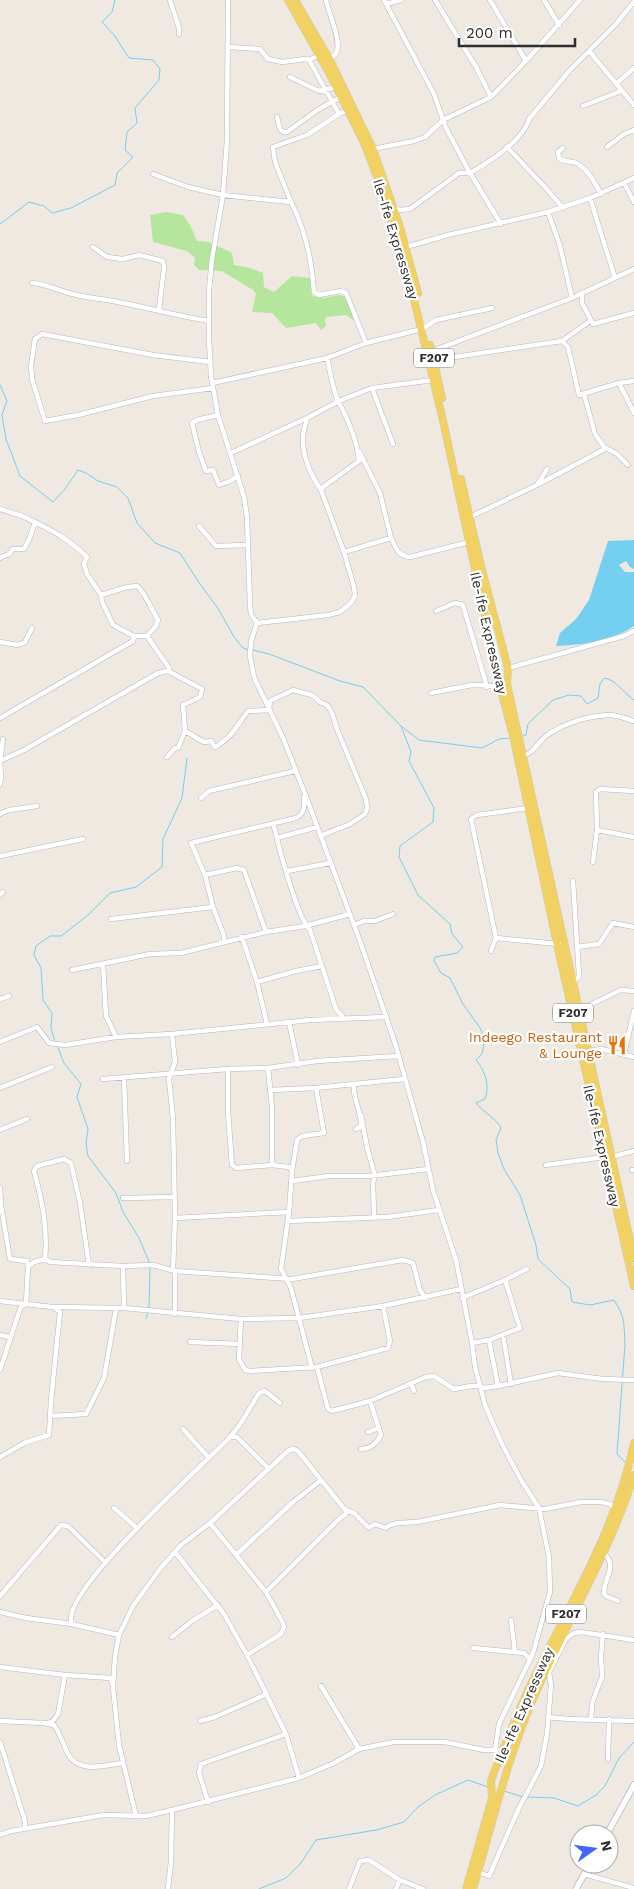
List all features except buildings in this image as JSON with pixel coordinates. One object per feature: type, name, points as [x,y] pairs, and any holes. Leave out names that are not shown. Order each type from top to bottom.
[{"type":"main road","name":"Ile-Ife Expressway","points":[[288,0],[320,55],[348,110],[406,247],[424,328],[433,380],[472,546],[508,668],[504,685]]},
{"type":"main road","name":"Ile-Ife Expressway","points":[[295,0],[330,60],[373,149],[393,208],[406,266],[432,351],[470,517],[472,546]]},
{"type":"main road","name":"Ile-Ife Expressway","points":[[478,566],[516,737],[528,808],[608,1157],[634,1286]]},
{"type":"main road","name":"Ile-Ife Expressway","points":[[516,737],[523,756],[560,943],[572,982],[587,1050],[592,1087]]},
{"type":"main road","name":"Ile-Ife Expressway","points":[[608,1157],[634,1258]]},
{"type":"main road","name":"Ile-Ife Expressway","points":[[473,1889],[495,1799],[491,1782],[530,1686],[577,1593],[616,1509],[628,1472],[634,1443]]},
{"type":"main road","name":"Ile-Ife Expressway","points":[[466,1889],[495,1799],[533,1698],[616,1527],[634,1475]]},
{"type":"main road","points":[[613,1824],[634,1785]]},
{"type":"main road","points":[[576,1889],[584,1874]]},
{"type":"street","points":[[170,0],[179,28],[179,34]]},
{"type":"street","points":[[228,0],[227,140],[223,195],[212,259],[209,321],[210,362],[218,415],[238,476],[246,517],[250,606],[251,614],[258,623]]},
{"type":"street","points":[[326,0],[333,20],[338,47],[330,60]]},
{"type":"street","points":[[401,0],[385,2],[434,94],[451,140],[501,224]]},
{"type":"street","points":[[435,0],[476,68],[491,97]]},
{"type":"street","points":[[490,0],[526,61]]},
{"type":"street","points":[[544,0],[559,25]]},
{"type":"street","points":[[373,149],[425,137],[444,120],[491,97],[580,0]]},
{"type":"street","points":[[393,208],[400,210],[410,209],[459,173],[470,173],[507,147],[527,127],[528,119],[560,82],[615,26],[634,2]]},
{"type":"street","points":[[229,47],[260,49],[268,59],[282,62],[309,60],[320,55]]},
{"type":"street","points":[[589,51],[634,105]]},
{"type":"street","points":[[309,60],[340,114]]},
{"type":"street","points":[[617,84],[634,68]]},
{"type":"street","points":[[290,77],[319,91],[336,87]]},
{"type":"street","points":[[583,106],[621,91]]},
{"type":"street","points":[[277,117],[280,129],[283,132],[287,132],[331,101],[341,97]]},
{"type":"street","points":[[348,110],[307,135],[273,147],[275,162],[290,202],[299,217],[312,268],[314,292],[319,295],[340,291],[346,294],[366,343]]},
{"type":"street","points":[[607,147],[624,134],[634,130]]},
{"type":"street","points":[[507,147],[563,208]]},
{"type":"street","points":[[563,148],[558,152],[559,158],[565,162],[577,163],[588,173],[601,194]]},
{"type":"street","points":[[153,174],[188,187],[223,195],[290,202]]},
{"type":"street","points":[[406,247],[448,235],[563,208],[601,194],[634,178]]},
{"type":"street","points":[[624,183],[634,202]]},
{"type":"street","points":[[590,198],[615,278]]},
{"type":"street","points":[[548,212],[560,246],[572,298]]},
{"type":"street","points":[[93,247],[107,257],[123,259],[139,255],[163,261],[164,268],[159,310]]},
{"type":"street","points":[[432,351],[572,298],[634,269]]},
{"type":"street","points":[[32,283],[46,284],[72,294],[209,321]]},
{"type":"street","points":[[582,293],[582,303],[593,324],[634,313]]},
{"type":"street","points":[[210,362],[153,355],[42,334],[35,339],[31,366],[32,379],[45,421],[327,358],[366,343],[424,328],[436,320],[492,308]]},
{"type":"street","points":[[434,360],[562,341],[590,321]]},
{"type":"street","points":[[562,341],[568,347],[578,394],[634,381]]},
{"type":"street","points":[[327,358],[338,401],[343,408],[358,448],[380,493],[391,538],[398,553],[403,557],[410,557],[472,546]]},
{"type":"street","points":[[230,453],[308,418],[338,401],[372,388],[433,380]]},
{"type":"street","points":[[619,383],[634,413]]},
{"type":"street","points":[[372,388],[393,444]]},
{"type":"street","points":[[584,394],[595,434],[604,447],[617,454],[628,465]]},
{"type":"street","points":[[218,415],[192,422],[199,452],[206,471],[213,470],[219,485],[238,476]]},
{"type":"street","points":[[258,623],[340,612],[346,608],[355,595],[344,552],[303,448],[303,437],[308,418]]},
{"type":"street","points":[[470,517],[597,454],[604,447]]},
{"type":"street","points":[[321,490],[359,461],[358,448]]},
{"type":"street","points":[[537,485],[547,469]]},
{"type":"street","points":[[0,509],[22,516],[71,541],[87,557],[84,564],[87,574],[101,595],[102,602],[113,625],[134,636],[147,636],[156,626],[158,620],[147,601],[144,591],[138,586],[127,587],[101,595]]},
{"type":"street","points":[[0,558],[9,554],[13,549],[24,549],[35,522]]},
{"type":"street","points":[[199,526],[216,546],[248,545]]},
{"type":"street","points":[[344,552],[391,538]]},
{"type":"street","points":[[436,610],[455,603],[463,605],[487,686]]},
{"type":"street","points":[[258,623],[252,636],[250,656],[254,677],[283,738],[318,827],[350,914],[398,1056],[423,1142],[439,1210],[452,1245],[479,1386],[489,1417],[500,1442],[539,1508],[548,1558],[550,1592],[530,1659],[499,1724],[495,1750]]},
{"type":"street","points":[[0,642],[18,645],[26,642],[32,628]]},
{"type":"street","points":[[508,668],[634,632]]},
{"type":"street","points":[[0,709],[2,717],[133,641],[134,636]]},
{"type":"street","points":[[147,636],[169,668],[168,671]]},
{"type":"street","points":[[0,761],[24,750],[158,673],[168,671],[202,689],[200,697],[183,706],[185,731],[178,748],[174,748],[167,757]]},
{"type":"street","points":[[431,693],[472,685],[504,685]]},
{"type":"street","points":[[269,710],[270,701],[281,694],[293,690],[312,695],[328,706],[332,712],[337,729],[366,799],[367,808],[365,814],[350,824],[320,836]]},
{"type":"street","points":[[185,731],[204,742],[211,741],[215,747],[222,744],[233,732],[248,711],[269,710]]},
{"type":"street","points":[[523,756],[531,753],[542,739],[551,733],[582,720],[609,715],[634,721]]},
{"type":"street","points":[[0,785],[0,761],[3,739]]},
{"type":"street","points":[[201,798],[209,792],[295,771]]},
{"type":"street","points":[[593,862],[597,830],[597,790],[623,789],[634,791]]},
{"type":"street","points":[[224,942],[224,935],[213,907],[206,875],[191,843],[300,816],[305,805],[304,791]]},
{"type":"street","points":[[0,814],[10,810],[37,806]]},
{"type":"street","points":[[490,951],[496,938],[471,819],[476,815],[528,808]]},
{"type":"street","points":[[273,823],[305,926],[310,930],[336,1009],[344,1017]]},
{"type":"street","points":[[277,840],[277,838],[318,827]]},
{"type":"street","points":[[597,830],[634,837]]},
{"type":"street","points":[[0,856],[84,839]]},
{"type":"street","points":[[287,871],[330,863]]},
{"type":"street","points":[[206,875],[237,868],[244,870],[266,932]]},
{"type":"street","points":[[572,982],[579,975],[573,881]]},
{"type":"street","points":[[112,919],[213,907]]},
{"type":"street","points":[[72,970],[150,954],[181,953],[242,937],[305,926],[350,914]]},
{"type":"street","points":[[354,926],[364,921],[375,921],[393,914]]},
{"type":"street","points":[[577,946],[599,944],[613,923],[634,927]]},
{"type":"street","points":[[242,937],[257,982],[267,1024]]},
{"type":"street","points":[[496,938],[560,943]]},
{"type":"street","points":[[103,965],[106,1016],[116,1037]]},
{"type":"street","points":[[257,982],[322,966]]},
{"type":"street","points":[[578,1010],[621,990],[634,991]]},
{"type":"street","points":[[0,1000],[9,996]]},
{"type":"street","points":[[624,1054],[634,1011]]},
{"type":"street","points":[[0,1042],[37,1027],[51,1043],[65,1044],[116,1037],[172,1034],[344,1017],[385,1017]]},
{"type":"street","points":[[289,1022],[298,1064]]},
{"type":"street","points":[[172,1034],[175,1062],[169,1079],[174,1142],[175,1314]]},
{"type":"street","points":[[587,1050],[601,1049],[634,1057]]},
{"type":"street","points":[[103,1079],[228,1069],[268,1068],[317,1061],[398,1056]]},
{"type":"street","points":[[0,1088],[52,1067]]},
{"type":"street","points":[[268,1068],[273,1148],[272,1165]]},
{"type":"street","points":[[228,1069],[228,1112],[232,1165],[236,1168],[272,1165],[289,1167],[292,1171]]},
{"type":"street","points":[[124,1078],[127,1161]]},
{"type":"street","points":[[270,1090],[316,1088],[404,1079]]},
{"type":"street","points":[[354,1084],[356,1101],[375,1176],[373,1183],[374,1217]]},
{"type":"street","points":[[316,1088],[324,1133],[302,1136],[297,1140],[281,1269],[291,1288],[299,1318],[330,1410],[370,1401],[411,1383],[434,1376],[454,1389],[498,1386],[558,1373],[634,1380]]},
{"type":"street","points":[[356,1129],[361,1126],[361,1116]]},
{"type":"street","points":[[0,1130],[27,1119]]},
{"type":"street","points":[[546,1164],[608,1157],[634,1150]]},
{"type":"street","points":[[44,1259],[45,1219],[34,1171],[37,1166],[64,1159],[71,1163],[77,1183],[89,1265]]},
{"type":"street","points":[[292,1181],[329,1176],[375,1176],[428,1169]]},
{"type":"street","points":[[0,1188],[10,1259],[28,1264],[44,1259],[50,1262],[89,1265],[123,1266],[145,1264],[174,1271],[299,1278],[403,1260],[413,1263],[422,1298]]},
{"type":"street","points":[[123,1198],[174,1197]]},
{"type":"street","points":[[288,1221],[407,1216],[439,1210]]},
{"type":"street","points":[[175,1218],[289,1212]]},
{"type":"street","points":[[26,1304],[28,1264]]},
{"type":"street","points":[[123,1266],[124,1308]]},
{"type":"street","points":[[462,1298],[527,1269]]},
{"type":"street","points":[[472,1343],[488,1340],[520,1328],[505,1280]]},
{"type":"street","points":[[0,1300],[52,1307],[124,1308],[149,1312],[241,1319],[299,1318],[383,1306],[461,1289]]},
{"type":"street","points":[[0,1370],[21,1307],[26,1304]]},
{"type":"street","points":[[241,1319],[239,1359],[245,1370],[315,1367],[388,1348],[390,1341],[383,1306]]},
{"type":"street","points":[[0,1457],[24,1443],[49,1434],[60,1312],[52,1307]]},
{"type":"street","points":[[50,1416],[86,1414],[104,1378],[116,1309]]},
{"type":"street","points":[[0,1335],[10,1337]]},
{"type":"street","points":[[503,1335],[511,1384]]},
{"type":"street","points":[[488,1340],[498,1386]]},
{"type":"street","points":[[190,1342],[240,1344]]},
{"type":"street","points":[[411,1383],[414,1391]]},
{"type":"street","points":[[72,1624],[70,1617],[73,1607],[84,1589],[137,1528],[230,1437],[261,1391],[265,1391],[280,1403]]},
{"type":"street","points":[[362,1449],[367,1449],[381,1435],[370,1401]]},
{"type":"street","points":[[368,1432],[379,1428]]},
{"type":"street","points":[[183,1429],[209,1458]]},
{"type":"street","points":[[236,1430],[237,1437],[268,1468]]},
{"type":"street","points":[[230,1437],[237,1437]]},
{"type":"street","points":[[136,1816],[123,1763],[113,1687],[112,1676],[119,1635],[133,1606],[159,1570],[181,1545],[210,1523],[289,1450],[294,1449],[298,1451],[345,1510],[354,1513],[369,1528],[375,1524],[386,1528],[398,1523],[417,1522],[500,1505],[545,1509],[580,1502],[601,1502],[610,1504],[616,1509]]},
{"type":"street","points":[[236,1556],[292,1503],[321,1480]]},
{"type":"street","points":[[114,1508],[137,1528]]},
{"type":"street","points":[[266,1592],[349,1511]]},
{"type":"street","points":[[210,1523],[266,1592],[283,1623],[281,1634],[248,1655]]},
{"type":"street","points":[[0,1596],[61,1525],[68,1526],[106,1563]]},
{"type":"street","points":[[175,1552],[218,1605],[248,1655],[286,1734],[299,1778]]},
{"type":"street","points":[[604,1553],[609,1558],[611,1564],[604,1593],[606,1596],[618,1601]]},
{"type":"street","points":[[172,1637],[192,1621],[218,1605]]},
{"type":"street","points":[[0,1612],[26,1618],[72,1624],[119,1635]]},
{"type":"street","points":[[511,1620],[514,1652]]},
{"type":"street","points":[[478,1872],[489,1876],[519,1808],[541,1766],[547,1734],[551,1685],[549,1672],[566,1640],[574,1632],[603,1634],[634,1640]]},
{"type":"street","points":[[591,1720],[592,1703],[602,1677],[603,1634]]},
{"type":"street","points":[[473,1648],[524,1653],[530,1659]]},
{"type":"street","points":[[0,1667],[65,1675],[112,1676]]},
{"type":"street","points":[[0,1721],[52,1722],[58,1714],[65,1675]]},
{"type":"street","points":[[321,1686],[359,1749]]},
{"type":"street","points":[[200,1722],[267,1694]]},
{"type":"street","points":[[548,1717],[570,1720],[610,1719],[634,1721]]},
{"type":"street","points":[[608,1759],[610,1719]]},
{"type":"street","points":[[0,1726],[6,1722]]},
{"type":"street","points":[[44,1723],[54,1725],[68,1755],[77,1764],[89,1768],[123,1763]]},
{"type":"street","points":[[208,1802],[199,1773],[201,1764],[286,1734]]},
{"type":"street","points":[[0,1835],[11,1831],[104,1815],[146,1816],[208,1802],[299,1778],[334,1763],[359,1749],[408,1741],[444,1742],[484,1750],[503,1750]]},
{"type":"street","points":[[0,1742],[26,1822],[25,1829]]},
{"type":"street","points":[[168,1889],[171,1862],[172,1810]]},
{"type":"street","points":[[349,1889],[360,1861],[365,1860],[369,1860],[400,1880],[423,1889]]},
{"type":"street","points":[[584,1874],[634,1888]]},
{"type":"street","points":[[396,1889],[400,1880]]},
{"type":"green space","points":[[167,212],[183,215],[197,241],[209,242],[232,253],[234,265],[263,273],[264,287],[274,292],[292,276],[310,278],[312,296],[324,298],[339,295],[346,297],[352,311],[353,320],[346,315],[327,317],[325,320],[326,326],[321,330],[316,323],[286,328],[272,313],[252,312],[256,294],[253,290],[222,271],[199,270],[194,265],[195,258],[187,251],[153,242],[150,215]]},
{"type":"water","points":[[634,540],[634,569],[626,561],[619,565],[625,572],[634,572],[634,626],[607,639],[576,645],[556,646],[560,633],[576,619],[589,600],[608,541]]},
{"type":"waterway","points":[[0,224],[29,202],[44,206],[52,213],[71,208],[115,185],[117,173],[133,157],[125,150],[127,132],[137,123],[135,108],[159,80],[160,69],[153,60],[129,58],[114,35],[102,22],[112,12],[115,0]]},
{"type":"waterway","points":[[0,385],[7,401],[2,415],[6,439],[20,476],[53,502],[78,470],[98,481],[117,487],[128,498],[137,523],[155,543],[180,553],[219,610],[234,637],[243,648],[249,650]]},
{"type":"waterway","points":[[253,650],[269,654],[340,681],[363,687],[401,726],[419,740],[482,748],[499,739],[511,738]]},
{"type":"waterway","points":[[523,736],[526,735],[528,724],[553,700],[569,695],[581,696],[587,704],[598,698],[600,684],[604,678],[612,681],[634,700]]},
{"type":"waterway","points":[[401,726],[411,752],[409,761],[434,808],[433,822],[400,846],[399,857],[418,895],[450,924],[452,934],[463,947],[457,953],[435,957],[434,961],[441,973],[450,978],[463,1004],[480,1028],[485,1039],[482,1054],[476,1060],[486,1078],[487,1089],[485,1099],[476,1103],[501,1128],[496,1140],[498,1153],[504,1169],[520,1195],[536,1245],[538,1259],[570,1289],[572,1302],[590,1305],[614,1300],[620,1311],[625,1344],[617,1454],[625,1462]]},
{"type":"waterway","points":[[55,1042],[51,1028],[52,1013],[43,1000],[41,968],[34,955],[36,946],[50,936],[61,936],[87,916],[110,893],[136,887],[162,867],[163,839],[182,798],[187,758]]},
{"type":"waterway","points":[[57,1045],[64,1063],[81,1084],[77,1097],[88,1129],[86,1143],[88,1156],[116,1193],[123,1212],[139,1238],[150,1264]]},
{"type":"waterway","points":[[149,1308],[150,1268]]},
{"type":"waterway","points":[[146,1319],[148,1312]]},
{"type":"waterway","points":[[527,1797],[554,1798],[578,1806],[596,1795],[605,1786],[619,1758],[634,1742]]},
{"type":"waterway","points":[[259,1889],[286,1878],[301,1863],[316,1840],[376,1830],[404,1822],[418,1807],[435,1795],[468,1780],[488,1787]]},
{"type":"waterway","points":[[504,1791],[523,1797]]},
{"type":"place","name":"Indeego Restaurant & Lounge","points":[[617,1045]]}]
